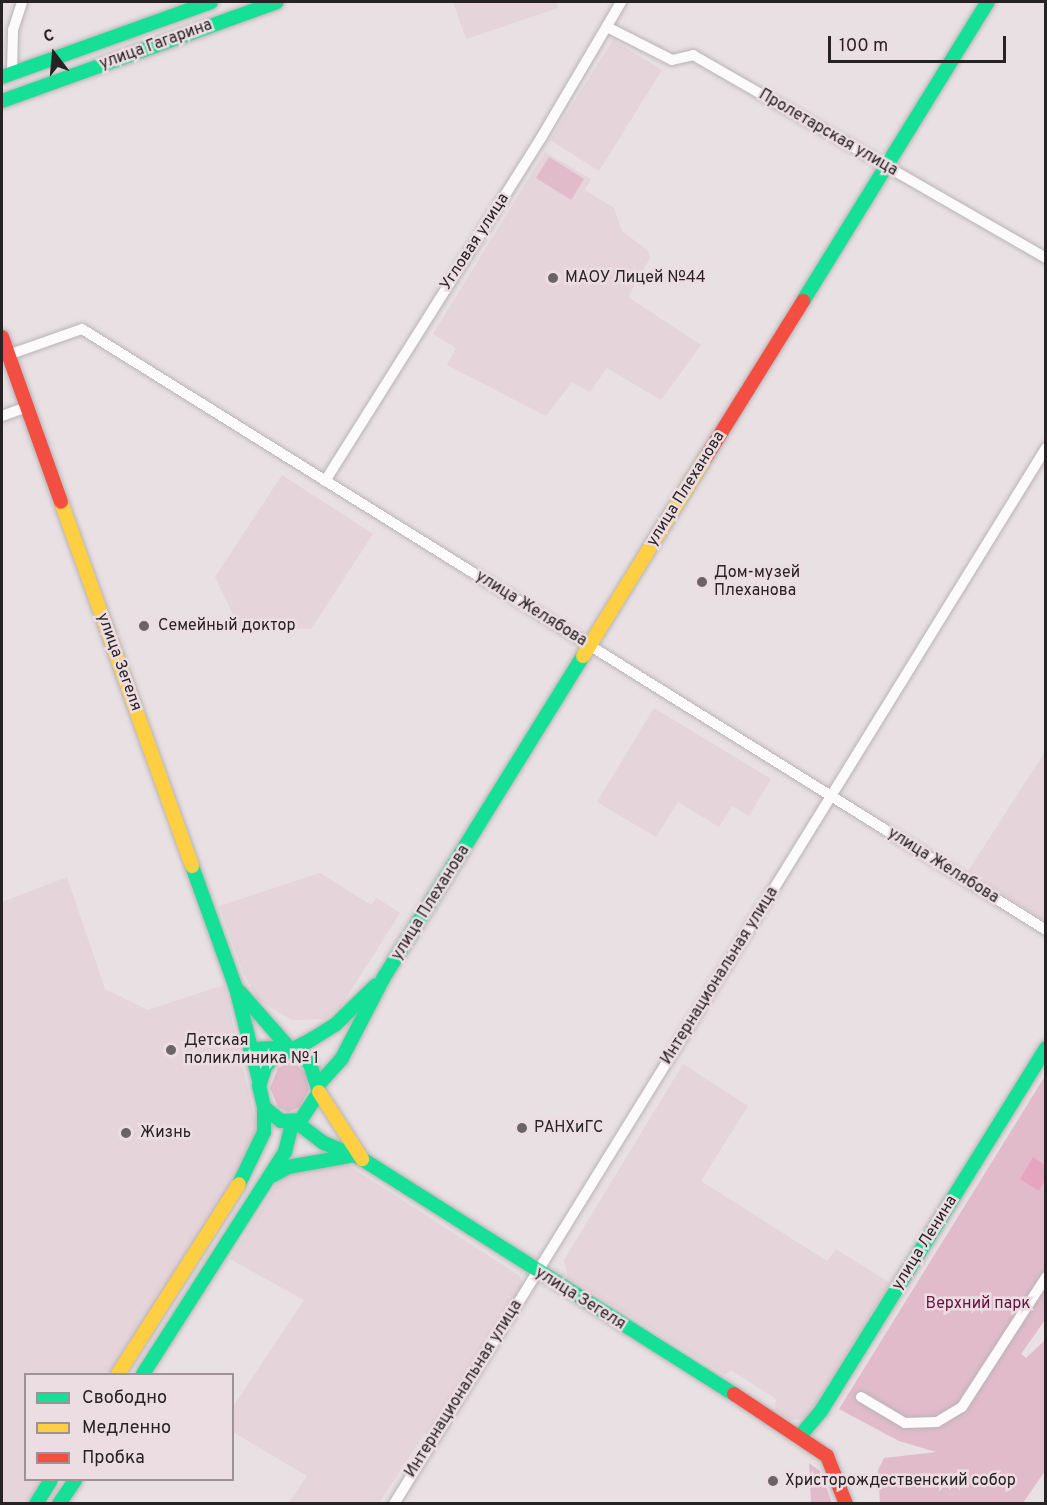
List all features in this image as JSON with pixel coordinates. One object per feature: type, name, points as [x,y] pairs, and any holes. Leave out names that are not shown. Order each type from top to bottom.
[{"type":"main road","name":"улица Гагарина","points":[[7,76],[211,2]]},
{"type":"main road","name":"улица Гагарина","points":[[2,101],[277,2]]},
{"type":"main road","name":"улица Плеханова","points":[[319,1088],[342,1058],[384,977],[988,2]]},
{"type":"main road","points":[[2,89],[7,76]]},
{"type":"main road","name":"улица Зегеля","points":[[2,337],[236,988],[250,1049],[260,1080]]},
{"type":"main road","name":"улица Плеханова","points":[[291,1050],[335,1025],[384,977]]},
{"type":"main road","name":"улица Зегеля","points":[[236,988],[291,1050]]},
{"type":"main road","points":[[250,1049],[275,1046],[291,1050],[306,1059],[319,1088],[306,1116],[294,1122],[281,1121],[264,1107]]},
{"type":"main road","name":"улица Ленина","points":[[800,1436],[821,1411],[1046,1048]]},
{"type":"main road","points":[[119,1373],[245,1174],[264,1132],[264,1107],[260,1080],[269,1062],[291,1050]]},
{"type":"main road","name":"улица Зегеля","points":[[319,1088],[355,1158]]},
{"type":"main road","points":[[143,1373],[285,1152],[294,1122]]},
{"type":"main road","name":"улица Зегеля","points":[[294,1122],[800,1436],[827,1456],[839,1479],[846,1503]]},
{"type":"main road","points":[[269,1178],[288,1167],[355,1158]]},
{"type":"main road","points":[[36,1503],[50,1481]]},
{"type":"main road","points":[[59,1503],[74,1481]]},
{"type":"street","points":[[7,76],[13,30],[22,2]]},
{"type":"street","name":"Угловая улица","points":[[325,481],[621,2]]},
{"type":"street","name":"Пролетарская улица","points":[[607,27],[672,60],[693,55],[1046,258]]},
{"type":"street","name":"улица Желябова","points":[[8,355],[82,329],[1046,930]]},
{"type":"street","points":[[2,416],[27,407]]},
{"type":"street","name":"Интернациональная улица","points":[[394,1503],[1046,448]]},
{"type":"street","points":[[861,1397],[905,1423],[937,1422],[962,1407],[1046,1276]]},
{"type":"shaded area","points":[[453,2],[556,2],[558,8],[466,39]]},
{"type":"shaded area","points":[[613,40],[662,70],[599,171],[550,140]]},
{"type":"shaded area","name":"МАОУ Лицей №44","points":[[545,152],[591,179],[585,190],[614,208],[622,231],[648,251],[650,258],[628,297],[701,345],[661,400],[607,368],[590,392],[572,382],[546,416],[447,365],[456,348],[433,334]]},
{"type":"shaded area","points":[[282,475],[373,534],[311,629],[239,627],[215,577]]},
{"type":"shaded area","points":[[654,708],[771,779],[749,816],[732,806],[719,827],[678,802],[656,837],[597,802]]},
{"type":"shaded area","points":[[1045,752],[1045,921],[968,871]]},
{"type":"shaded area","points":[[320,873],[371,905],[377,898],[400,913],[341,1006],[325,1019],[292,1020],[258,1000],[243,972],[219,906]]},
{"type":"shaded area","points":[[67,877],[105,989],[148,1010],[224,985],[258,1133],[251,1152],[113,1373],[24,1373],[24,1481],[45,1481],[31,1503],[2,1503],[2,902]]},
{"type":"shaded area","points":[[683,1064],[748,1106],[701,1181],[827,1261],[836,1249],[890,1283],[807,1419],[790,1420],[775,1410],[776,1399],[731,1370],[725,1375],[568,1277],[564,1260]]},
{"type":"shaded area","points":[[1033,1157],[1045,1165],[1045,1180],[1039,1191],[1020,1179]]},
{"type":"shaded area","points":[[343,1162],[520,1276],[524,1289],[432,1437],[425,1433],[379,1503],[289,1503],[307,1476],[234,1433],[234,1405],[304,1300],[230,1259],[282,1176],[306,1165]]},
{"type":"green space","points":[[549,157],[584,179],[571,200],[536,178]]},
{"type":"green space","points":[[292,1062],[306,1073],[309,1089],[300,1107],[288,1112],[278,1107],[270,1088],[278,1068]]},
{"type":"green space","name":"Верхний парк","points":[[1045,1076],[1045,1320],[1021,1354],[1026,1358],[1045,1340],[1045,1471],[1023,1503],[880,1503],[878,1470],[884,1458],[936,1452],[899,1441],[839,1409]]},
{"type":"green space","points":[[809,1463],[820,1471],[832,1503],[811,1503]]},
{"type":"traffic: fast","points":[[2,77],[211,2]]},
{"type":"traffic: fast","points":[[2,101],[277,2]]},
{"type":"traffic: fast","points":[[803,301],[988,2]]},
{"type":"traffic: fast","points":[[318,1085],[342,1058],[384,977],[583,656]]},
{"type":"traffic: fast","points":[[192,866],[236,988],[259,1080]]},
{"type":"traffic: fast","points":[[250,1049],[283,1048],[291,1050],[297,1051],[310,1064],[319,1092],[301,1120],[281,1121],[264,1107],[259,1086],[265,1067],[273,1058],[291,1050],[309,1041],[335,1025],[376,985]]},
{"type":"traffic: fast","points":[[240,992],[291,1050]]},
{"type":"traffic: fast","points":[[800,1436],[821,1411],[1046,1048]]},
{"type":"traffic: fast","points":[[239,1184],[264,1132],[264,1107]]},
{"type":"traffic: fast","points":[[296,1122],[324,1143],[362,1159],[734,1394]]},
{"type":"traffic: fast","points":[[144,1373],[285,1152],[292,1123]]},
{"type":"traffic: fast","points":[[272,1176],[288,1167],[349,1156]]},
{"type":"traffic: fast","points":[[36,1504],[50,1481]]},
{"type":"traffic: fast","points":[[59,1504],[74,1481]]},
{"type":"traffic: slow","points":[[583,656],[706,457]]},
{"type":"traffic: slow","points":[[61,502],[192,866]]},
{"type":"traffic: slow","points":[[319,1092],[362,1159]]},
{"type":"traffic: slow","points":[[119,1373],[239,1184]]},
{"type":"traffic: jam","points":[[706,457],[803,301]]},
{"type":"traffic: jam","points":[[2,337],[61,502]]},
{"type":"traffic: jam","points":[[734,1394],[827,1456],[846,1504]]},
{"type":"place","name":"МАОУ Лицей №44","points":[[553,278]]},
{"type":"place","name":"Дом-музей Плеханова","points":[[702,582]]},
{"type":"place","name":"Семейный доктор","points":[[144,626]]},
{"type":"place","name":"Детская поликлиника № 1","points":[[171,1050]]},
{"type":"place","name":"РАНХиГС","points":[[522,1128]]},
{"type":"place","name":"Жизнь","points":[[126,1133]]},
{"type":"place","name":"Христорождественский собор","points":[[773,1481]]}]
